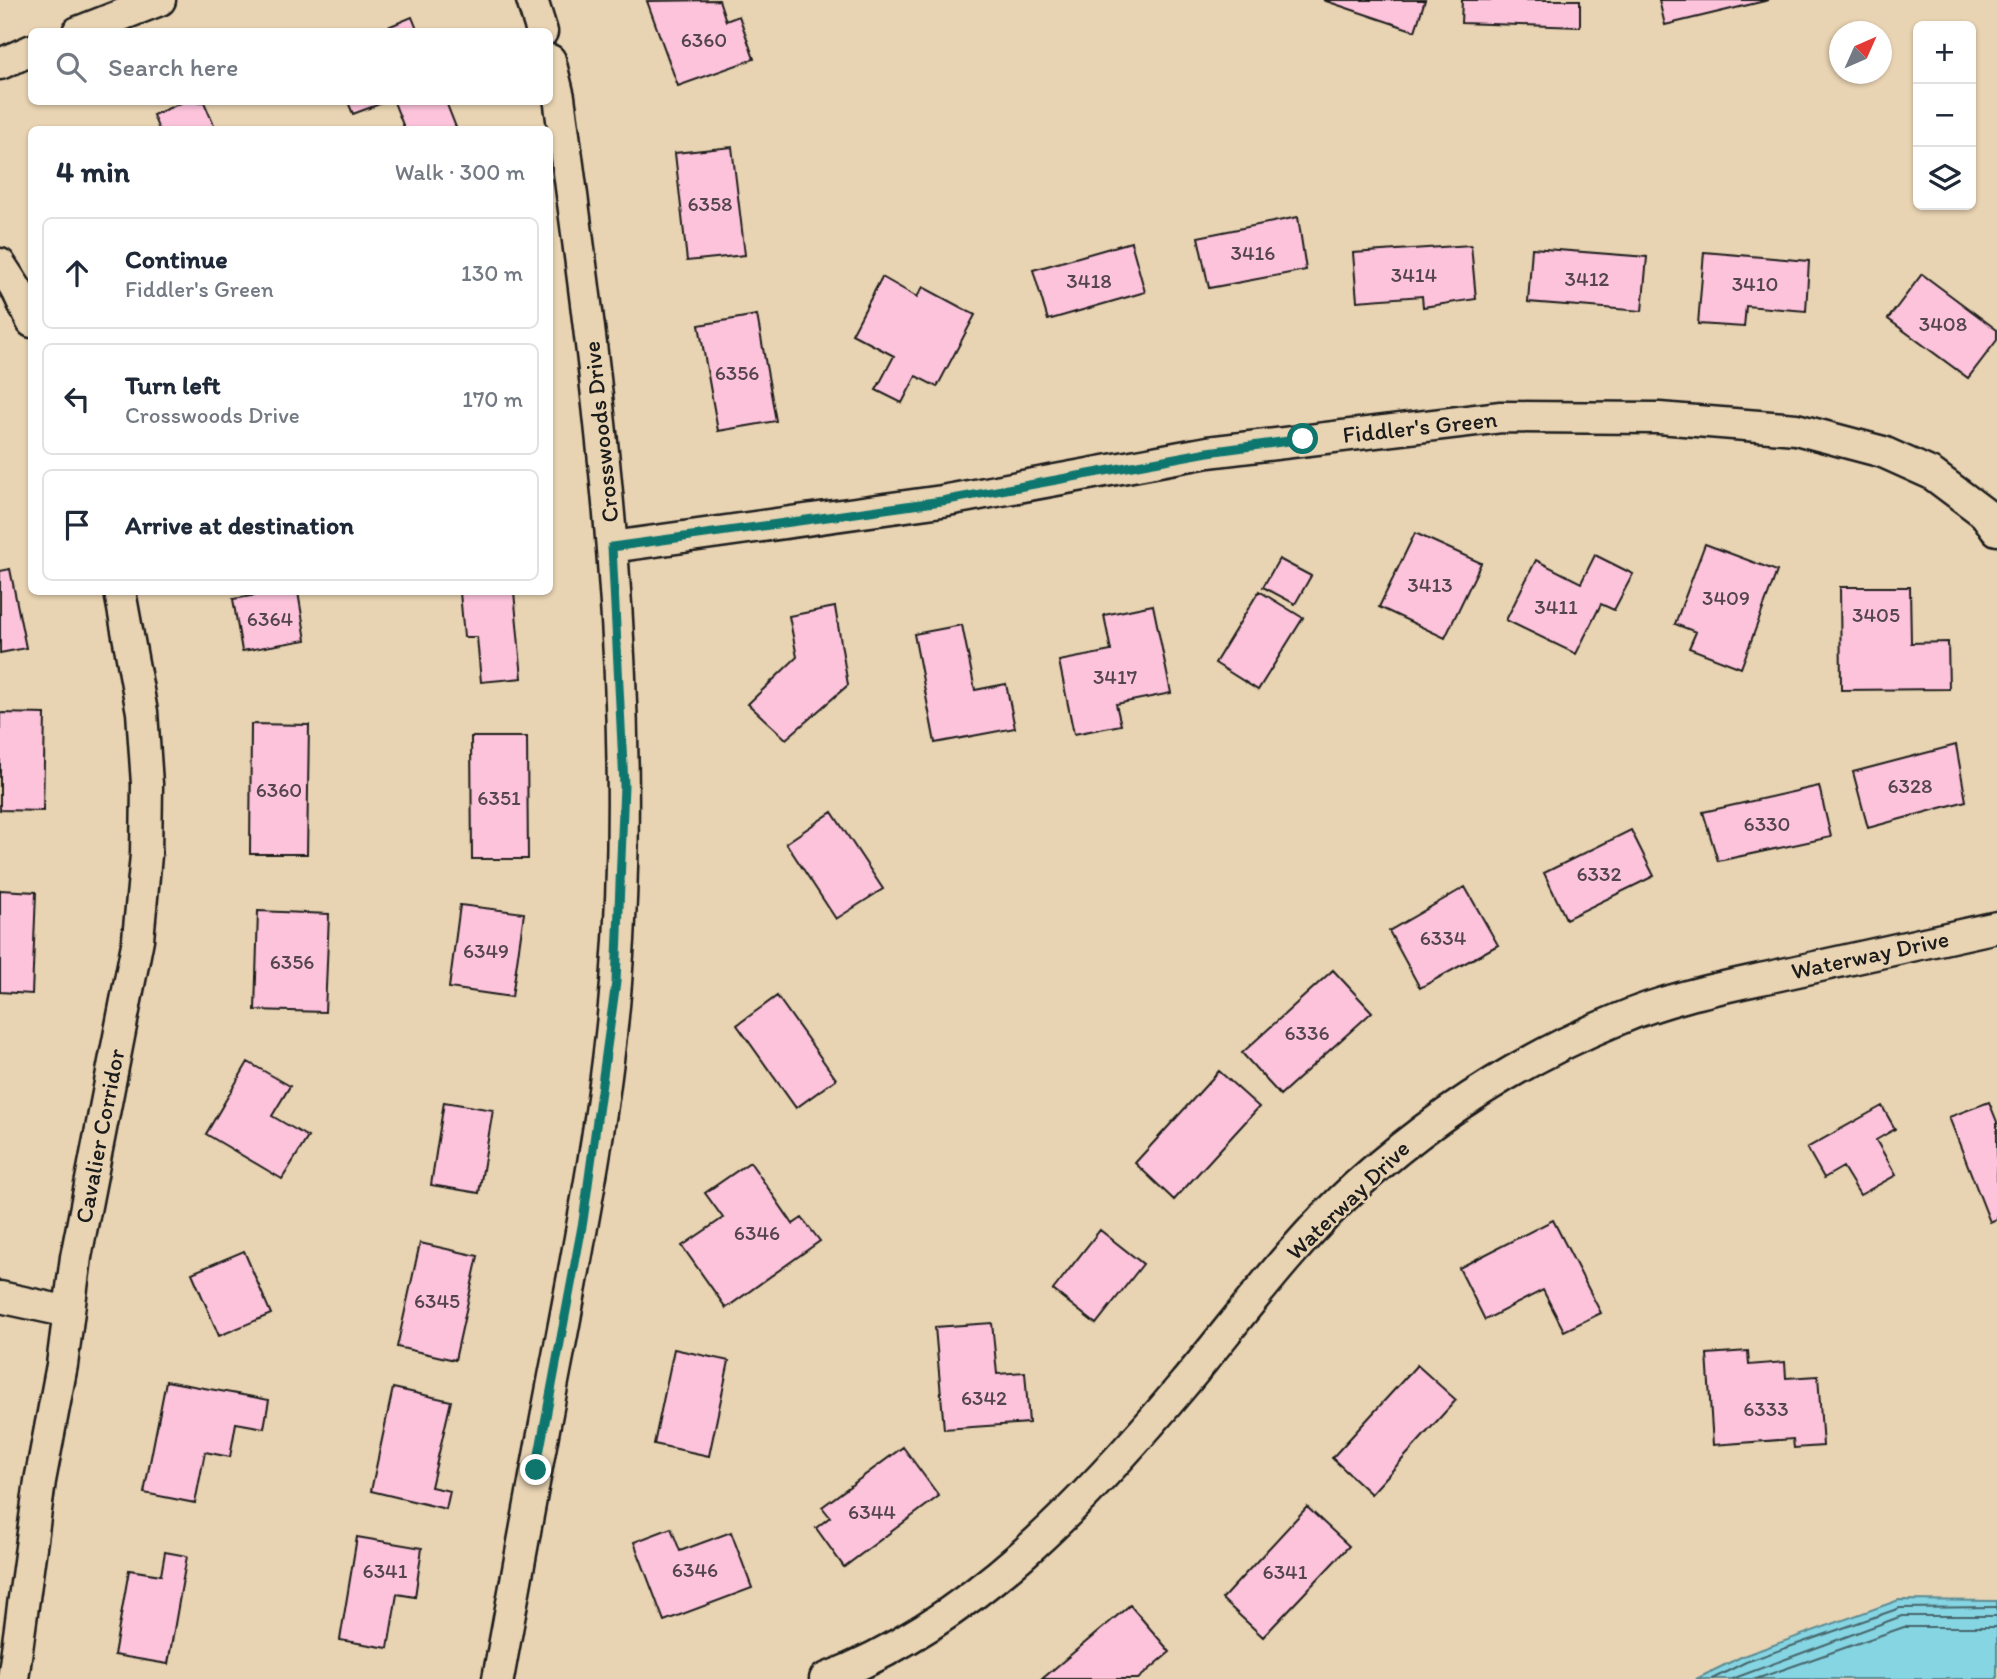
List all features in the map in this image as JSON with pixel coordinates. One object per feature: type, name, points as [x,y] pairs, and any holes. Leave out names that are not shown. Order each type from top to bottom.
[{"type":"street","points":[[88,28],[160,0]]},
{"type":"street","points":[[532,0],[541,28]]},
{"type":"street","points":[[0,64],[28,52]]},
{"type":"street","name":"Crosswoods Drive","points":[[498,1679],[583,1221],[615,994],[624,785],[612,547],[600,405],[559,97],[553,72]]},
{"type":"street","points":[[0,264],[28,313]]},
{"type":"street","name":"Fiddler's Green","points":[[612,547],[942,501],[1208,452],[1501,417],[1659,418],[1796,429],[1883,452],[1932,474],[1984,513],[1997,530]]},
{"type":"street","name":"Cavalier Corridor","points":[[13,1679],[40,1481],[76,1257],[138,939],[146,855],[147,784],[142,712],[121,595]]},
{"type":"street","name":"Waterway Drive","points":[[825,1679],[910,1640],[967,1601],[1006,1569],[1085,1493],[1181,1388],[1303,1239],[1357,1185],[1415,1136],[1489,1085],[1539,1055],[1609,1023],[1687,995],[1997,927]]},
{"type":"street","points":[[0,1297],[69,1312]]},
{"type":"water","points":[[1899,1600],[1997,1601],[1997,1679],[1696,1679],[1743,1656]]},
{"type":"building","points":[[719,0],[726,21],[739,16],[754,59],[678,86],[647,1]]},
{"type":"building","points":[[1323,0],[1425,0],[1415,31]]},
{"type":"building","points":[[1462,0],[1580,0],[1580,27],[1461,23]]},
{"type":"building","points":[[1659,0],[1769,0],[1665,25]]},
{"type":"building","points":[[412,17],[416,28],[386,28]]},
{"type":"building","points":[[176,105],[205,105],[214,126],[157,126],[153,115]]},
{"type":"building","points":[[349,105],[377,105],[353,114]]},
{"type":"building","points":[[395,105],[447,105],[455,126],[403,126]]},
{"type":"building","points":[[732,147],[745,255],[687,261],[675,153]]},
{"type":"building","points":[[1298,217],[1306,270],[1209,288],[1198,237]]},
{"type":"building","points":[[1131,242],[1145,292],[1048,320],[1033,270]]},
{"type":"building","points":[[1471,245],[1476,299],[1423,307],[1422,296],[1357,301],[1353,253]]},
{"type":"building","points":[[1532,248],[1647,257],[1642,311],[1528,302]]},
{"type":"building","points":[[1704,252],[1809,261],[1806,311],[1746,306],[1744,327],[1698,324]]},
{"type":"building","points":[[1922,274],[1997,330],[1997,340],[1968,378],[1888,319]]},
{"type":"building","points":[[882,277],[917,297],[923,287],[975,315],[937,387],[916,376],[902,403],[876,390],[894,356],[852,334]]},
{"type":"building","points":[[757,315],[776,421],[718,431],[699,325]]},
{"type":"building","points":[[1415,533],[1481,563],[1445,638],[1379,607]]},
{"type":"building","points":[[1705,544],[1777,571],[1741,668],[1689,648],[1696,632],[1675,624]]},
{"type":"building","points":[[1595,555],[1633,574],[1614,610],[1601,604],[1576,654],[1506,620],[1536,560],[1581,583]]},
{"type":"building","points":[[1279,559],[1311,576],[1295,604],[1263,587]]},
{"type":"building","points":[[10,569],[26,648],[0,653],[0,571]]},
{"type":"building","points":[[1840,587],[1910,587],[1911,643],[1948,642],[1949,689],[1841,690]]},
{"type":"building","points":[[1259,591],[1303,618],[1258,690],[1215,663]]},
{"type":"building","points":[[256,595],[298,595],[306,640],[242,651],[233,599]]},
{"type":"building","points":[[460,595],[514,595],[522,678],[481,682],[477,637],[464,637]]},
{"type":"building","points":[[1153,605],[1171,693],[1116,704],[1121,725],[1074,734],[1059,661],[1111,651],[1104,615]]},
{"type":"building","points":[[835,607],[848,685],[786,739],[748,704],[797,657],[789,616]]},
{"type":"building","points":[[962,625],[975,690],[1006,684],[1015,728],[935,743],[914,634]]},
{"type":"building","points":[[0,713],[45,714],[43,811],[0,810]]},
{"type":"building","points":[[251,724],[309,725],[307,854],[250,854]]},
{"type":"building","points":[[471,737],[527,737],[528,859],[472,859]]},
{"type":"building","points":[[1956,745],[1966,801],[1868,828],[1853,772]]},
{"type":"building","points":[[1819,786],[1831,837],[1718,861],[1703,812]]},
{"type":"building","points":[[832,812],[883,889],[836,919],[786,843]]},
{"type":"building","points":[[1631,830],[1654,876],[1566,919],[1544,873]]},
{"type":"building","points":[[1465,887],[1498,945],[1420,988],[1389,931]]},
{"type":"building","points":[[0,890],[36,892],[32,994],[0,992]]},
{"type":"building","points":[[460,905],[524,913],[512,997],[449,988]]},
{"type":"building","points":[[258,911],[329,914],[325,1012],[255,1010]]},
{"type":"building","points":[[1333,970],[1372,1012],[1280,1095],[1242,1053]]},
{"type":"building","points":[[777,996],[836,1079],[796,1108],[737,1025]]},
{"type":"building","points":[[248,1062],[290,1086],[272,1116],[308,1137],[282,1179],[206,1134]]},
{"type":"building","points":[[1219,1071],[1259,1107],[1174,1200],[1135,1163]]},
{"type":"building","points":[[444,1102],[493,1110],[479,1193],[431,1185]]},
{"type":"building","points":[[1989,1102],[1997,1122],[1997,1219],[1990,1222],[1949,1117]]},
{"type":"building","points":[[1882,1106],[1895,1129],[1876,1140],[1896,1175],[1860,1195],[1843,1167],[1824,1178],[1807,1148]]},
{"type":"building","points":[[750,1162],[793,1224],[802,1218],[820,1241],[726,1308],[682,1246],[723,1218],[705,1193]]},
{"type":"building","points":[[1553,1220],[1601,1313],[1564,1331],[1543,1290],[1485,1320],[1459,1268]]},
{"type":"building","points":[[1100,1230],[1143,1264],[1096,1324],[1053,1290]]},
{"type":"building","points":[[420,1243],[478,1256],[455,1360],[397,1347]]},
{"type":"building","points":[[244,1251],[271,1314],[219,1336],[192,1273]]},
{"type":"building","points":[[992,1323],[997,1374],[1025,1372],[1029,1423],[944,1429],[935,1327]]},
{"type":"building","points":[[674,1349],[729,1361],[709,1456],[654,1444]]},
{"type":"building","points":[[1748,1351],[1749,1365],[1785,1362],[1786,1378],[1818,1376],[1823,1446],[1794,1448],[1793,1439],[1713,1445],[1707,1354]]},
{"type":"building","points":[[1417,1365],[1456,1400],[1371,1494],[1332,1458]]},
{"type":"building","points":[[166,1381],[269,1400],[264,1428],[236,1423],[230,1457],[205,1452],[195,1503],[144,1493]]},
{"type":"building","points":[[393,1388],[451,1401],[431,1487],[450,1491],[446,1509],[371,1491]]},
{"type":"building","points":[[903,1447],[939,1496],[844,1567],[816,1528],[830,1517],[822,1507]]},
{"type":"building","points":[[1307,1507],[1349,1546],[1263,1637],[1222,1599]]},
{"type":"building","points":[[671,1528],[680,1551],[731,1532],[752,1588],[664,1621],[634,1542]]},
{"type":"building","points":[[357,1537],[422,1548],[415,1597],[397,1594],[388,1648],[340,1640]]},
{"type":"building","points":[[165,1552],[187,1556],[168,1664],[114,1655],[129,1570],[161,1575]]},
{"type":"building","points":[[1130,1605],[1170,1652],[1138,1679],[1042,1679]]},
{"type":"route","points":[[536,1470],[583,1221],[608,1056],[616,982],[624,785],[612,547],[942,501],[1208,452],[1303,439]]}]
